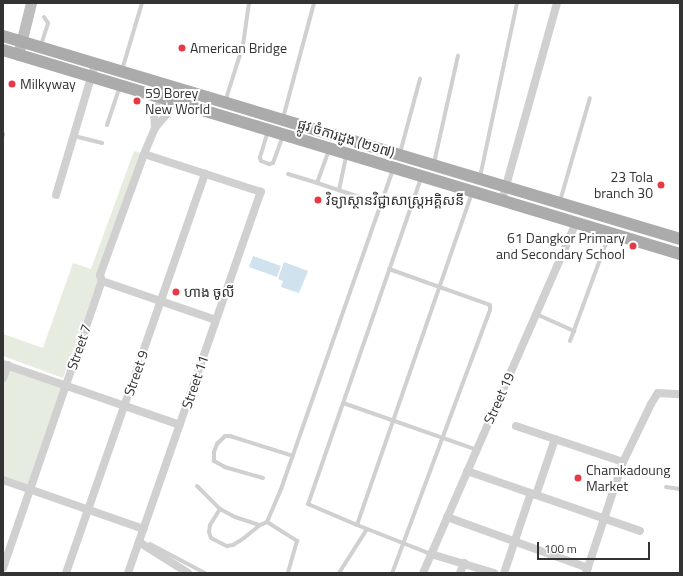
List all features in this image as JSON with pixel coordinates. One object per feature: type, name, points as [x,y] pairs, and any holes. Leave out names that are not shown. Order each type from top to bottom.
[{"type":"main road","name":"ផ្លូវ ចំការដូង (២១៧)","points":[[3,36],[680,239]]},
{"type":"main road","name":"ផ្លូវ ចំការដូង (២១៧)","points":[[3,50],[680,254]]},
{"type":"street","points":[[502,200],[557,3]]},
{"type":"street","points":[[18,55],[32,9]]},
{"type":"street","points":[[56,195],[95,64]]},
{"type":"street","name":"Street 7","points":[[155,128],[154,113],[164,99],[168,86]]},
{"type":"street","name":"Street 7","points":[[3,568],[102,281],[100,275],[144,154],[155,128],[165,116],[164,99],[168,86]]},
{"type":"street","points":[[144,154],[205,173]]},
{"type":"street","name":"Street 11","points":[[128,573],[261,192],[205,173]]},
{"type":"street","name":"Street 9","points":[[66,573],[205,173]]},
{"type":"street","name":"Street 19","points":[[423,573],[576,223]]},
{"type":"street","points":[[102,281],[216,320]]},
{"type":"street","points":[[3,378],[5,365],[180,425]]},
{"type":"street","points":[[447,517],[587,570],[624,462],[651,404],[658,393],[680,394]]},
{"type":"street","points":[[516,426],[624,462]]},
{"type":"street","points":[[504,573],[555,439]]},
{"type":"street","points":[[467,471],[640,531]]},
{"type":"street","points":[[3,480],[144,529]]},
{"type":"street","points":[[139,542],[188,573]]},
{"type":"street","points":[[431,554],[494,573]]},
{"type":"street","points":[[460,573],[464,563]]},
{"type":"lane","points":[[122,72],[142,3]]},
{"type":"lane","points":[[225,103],[242,45],[249,3]]},
{"type":"lane","points":[[282,120],[314,3]]},
{"type":"lane","points":[[479,179],[517,3]]},
{"type":"lane","points":[[40,47],[48,23],[44,17]]},
{"type":"lane","points":[[434,165],[458,56]]},
{"type":"lane","points":[[399,155],[420,79]]},
{"type":"lane","points":[[107,125],[120,86]]},
{"type":"lane","points":[[559,203],[590,98]]},
{"type":"lane","points":[[268,130],[260,158],[261,161],[269,164],[273,163],[283,134]]},
{"type":"lane","points":[[74,136],[102,143]]},
{"type":"lane","points":[[318,183],[329,148]]},
{"type":"lane","points":[[339,190],[347,154]]},
{"type":"lane","points":[[220,509],[210,525],[209,532],[211,538],[227,546],[233,545],[260,525],[267,522],[293,456],[394,168]]},
{"type":"lane","points":[[288,174],[381,204]]},
{"type":"lane","points":[[422,176],[308,504],[431,554]]},
{"type":"lane","points":[[357,525],[473,191]]},
{"type":"lane","points":[[570,341],[610,234]]},
{"type":"lane","points":[[390,269],[490,305],[490,310],[392,573]]},
{"type":"lane","points":[[536,314],[574,331]]},
{"type":"lane","points":[[343,402],[477,450]]},
{"type":"lane","points":[[263,478],[225,467],[214,461],[214,452],[217,444],[225,436],[230,436],[293,456]]},
{"type":"lane","points":[[197,486],[220,509],[235,517],[260,525]]},
{"type":"lane","points":[[666,487],[680,489]]},
{"type":"lane","points":[[267,522],[297,541],[288,573]]},
{"type":"lane","points":[[339,573],[367,529]]},
{"type":"lane","points":[[150,544],[205,573]]},
{"type":"shaded area","points":[[134,151],[144,154],[63,378],[3,356],[3,334],[43,348],[73,263],[91,269]]},
{"type":"shaded area","points":[[9,368],[62,387],[27,486],[3,476],[3,386]]},
{"type":"water","points":[[253,256],[281,266],[277,277],[249,267]]},
{"type":"water","points":[[284,262],[308,271],[299,293],[281,287],[283,281],[278,279]]},
{"type":"place","name":"American Bridge","points":[[182,48]]},
{"type":"place","name":"Milkyway","points":[[12,84]]},
{"type":"place","name":"59 Borey New World","points":[[137,101]]},
{"type":"place","name":"23 Tola branch 30","points":[[661,185]]},
{"type":"place","name":"វិទ្យាស្ថានវិជ្ជាសាស្រ្តអគ្គិសនី","points":[[318,200]]},
{"type":"place","name":"61 Dangkor Primary and Secondary School","points":[[633,246]]},
{"type":"place","name":"ហាង ចូលី","points":[[176,292]]},
{"type":"place","name":"Chamkadoung Market","points":[[578,478]]}]
